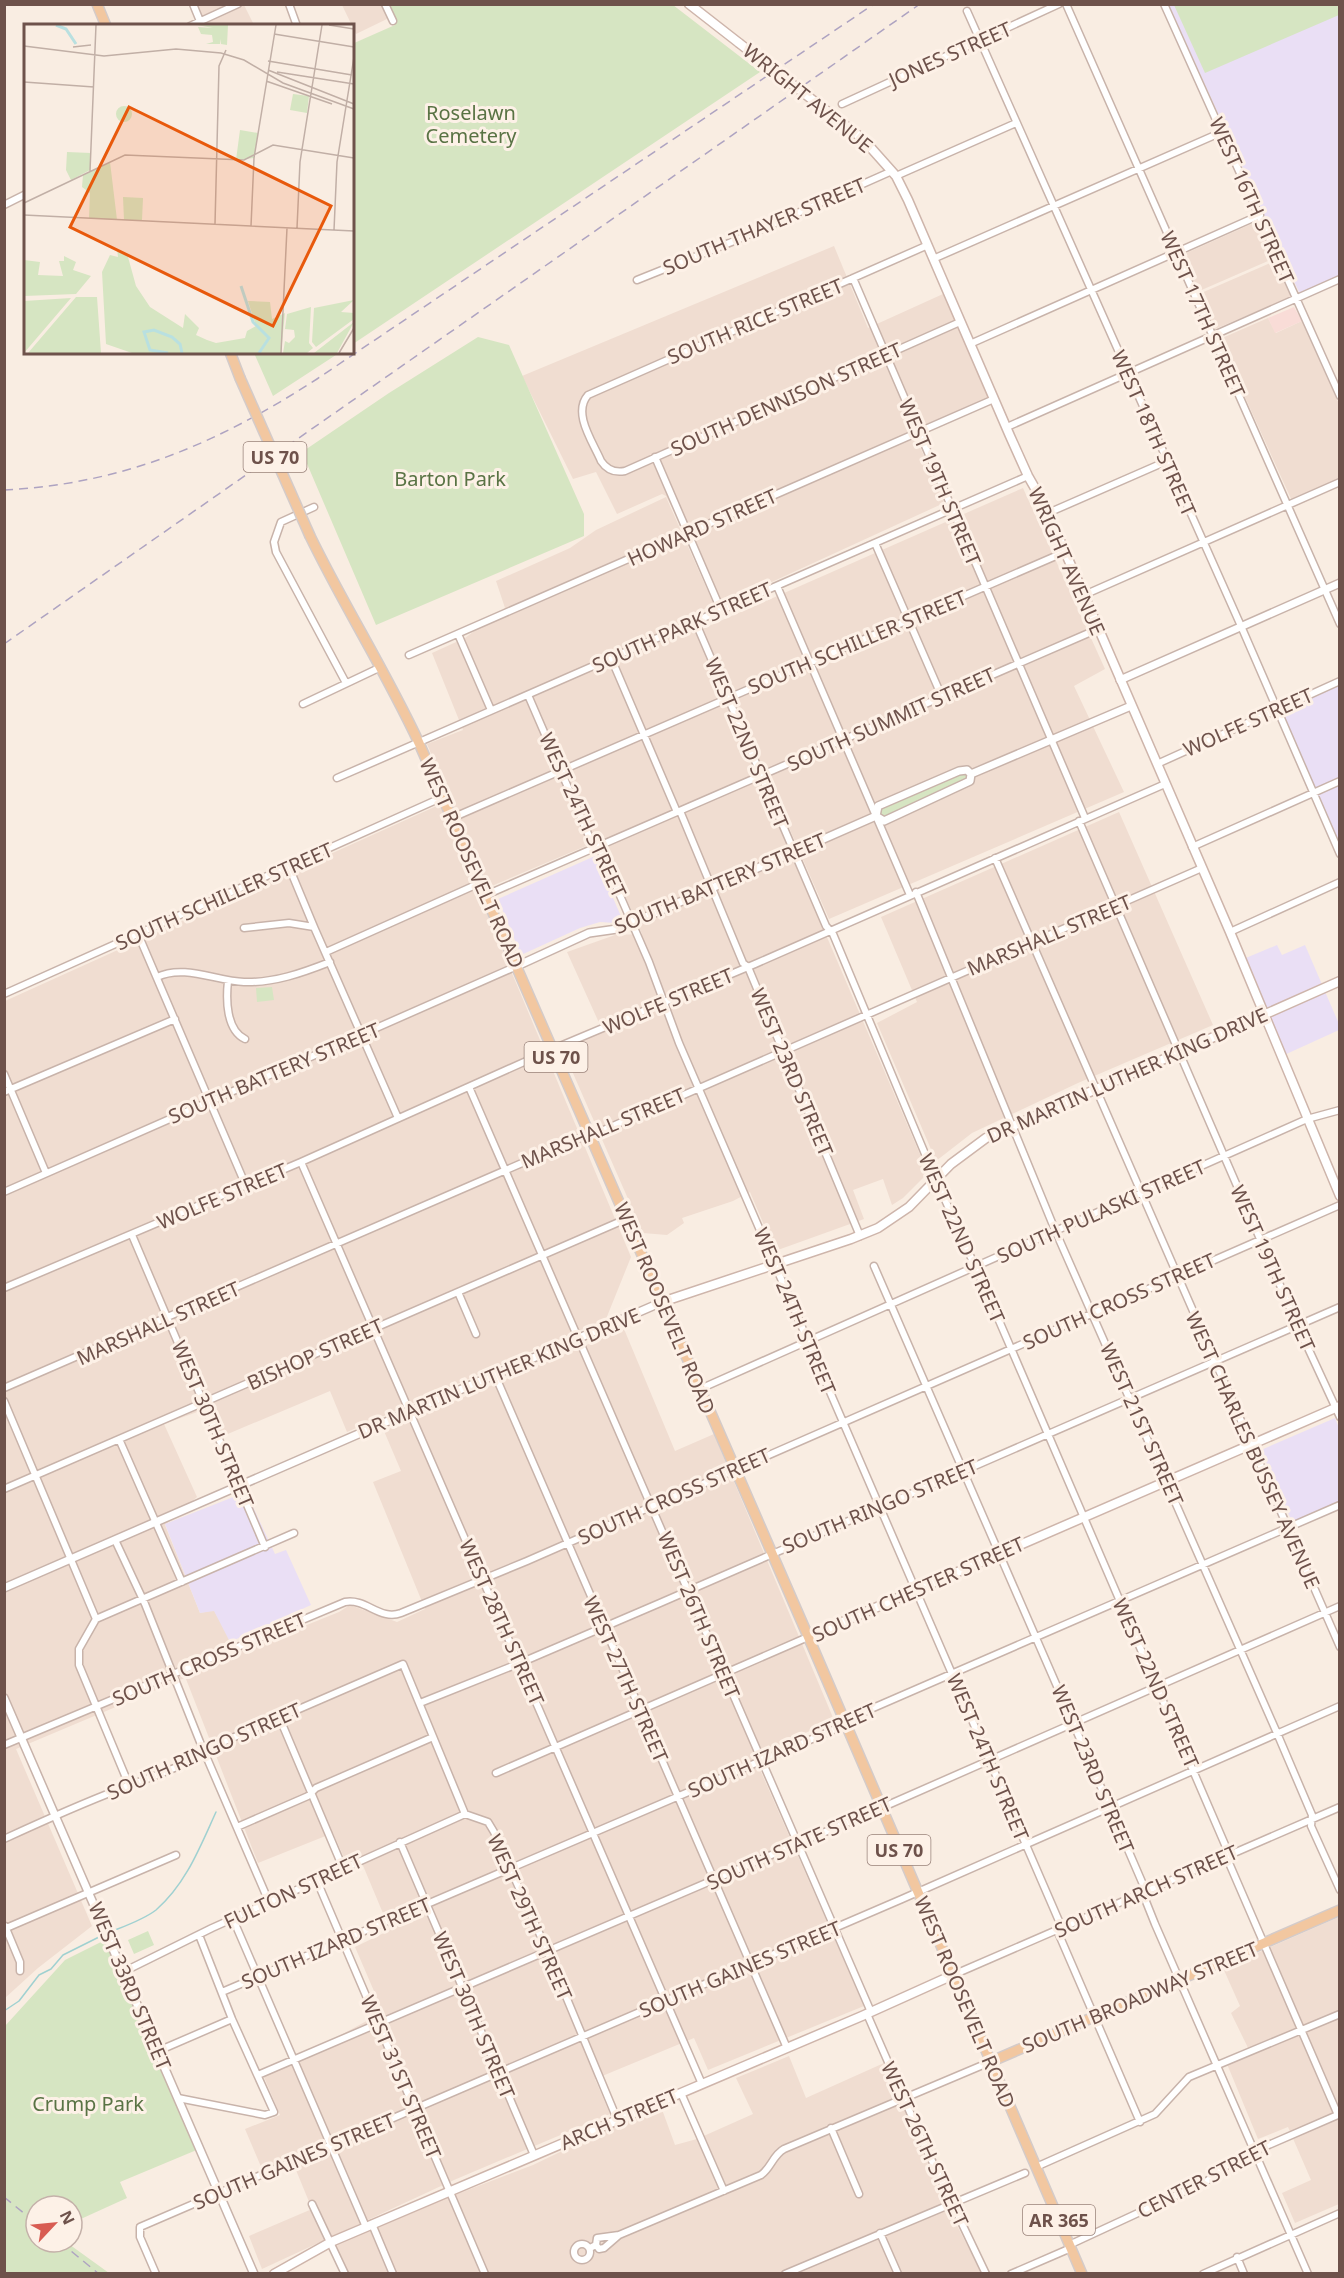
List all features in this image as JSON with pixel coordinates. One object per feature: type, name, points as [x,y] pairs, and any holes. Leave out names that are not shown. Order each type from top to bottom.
[{"type":"main road","points":[[97,4],[105,24]]},
{"type":"main road","name":"WRIGHT AVENUE","points":[[689,4],[863,139],[894,173],[928,245],[1028,476],[1048,513],[1084,595],[1230,932],[1340,1196]]},
{"type":"main road","name":"WEST ROOSEVELT ROAD","points":[[231,354],[310,536],[342,600],[381,667],[443,797],[1082,2274]]},
{"type":"main road","name":"DR MARTIN LUTHER KING DRIVE","points":[[663,1302],[860,1236],[900,1214],[951,1164],[978,1143],[1012,1125],[1340,981]]},
{"type":"main road","name":"SOUTH CHESTER STREET","points":[[808,1637],[1338,1406]]},
{"type":"main road","name":"SOUTH BROADWAY STREET","points":[[990,2062],[1340,1910]]},
{"type":"main road","name":"ARCH STREET","points":[[274,2274],[331,2242],[369,2225],[869,2013],[953,1975]]},
{"type":"street","points":[[193,4],[201,23],[238,4]]},
{"type":"street","points":[[289,4],[296,24]]},
{"type":"street","points":[[385,4],[393,21]]},
{"type":"street","name":"JONES STREET","points":[[842,104],[1059,4]]},
{"type":"street","name":"WEST 17TH STREET","points":[[1066,4],[1340,624]]},
{"type":"street","name":"WEST 16TH STREET","points":[[1164,4],[1340,396]]},
{"type":"street","name":"WEST 18TH STREET","points":[[967,12],[1241,626],[1340,854]]},
{"type":"street","name":"SOUTH THAYER STREET","points":[[637,280],[1016,123]]},
{"type":"street","points":[[933,259],[1222,132]]},
{"type":"street","points":[[4,205],[24,195]]},
{"type":"street","points":[[970,344],[1260,215]]},
{"type":"street","name":"SOUTH RICE STREET","points":[[610,470],[601,461],[582,415],[584,399],[592,392],[928,245]]},
{"type":"street","name":"WEST 19TH STREET","points":[[853,278],[1051,740],[1116,907],[1298,1325],[1338,1406],[1340,1417]]},
{"type":"street","points":[[1006,427],[1340,279]]},
{"type":"street","name":"SOUTH DENNISON STREET","points":[[610,470],[625,471],[960,322]]},
{"type":"street","name":"HOWARD STREET","points":[[409,655],[994,399]]},
{"type":"street","points":[[655,457],[722,610]]},
{"type":"street","points":[[1048,513],[1167,461]]},
{"type":"street","name":"SOUTH PARK STREET","points":[[336,778],[1028,476]]},
{"type":"street","points":[[1084,595],[1340,482]]},
{"type":"street","points":[[314,507],[281,522],[274,542],[276,552],[346,683]]},
{"type":"street","points":[[875,543],[942,697]]},
{"type":"street","name":"SOUTH SCHILLER STREET","points":[[452,818],[1065,552]]},
{"type":"street","points":[[1120,680],[1340,583]]},
{"type":"street","name":"WEST 21ST STREET","points":[[777,586],[876,816],[952,977],[1055,1230],[1277,1733],[1312,1819],[1311,1826],[1340,1890]]},
{"type":"street","name":"WEST 22ND STREET","points":[[695,621],[826,926],[831,930],[868,1014],[936,1180],[1194,1770],[1263,1944],[1339,2115]]},
{"type":"street","name":"SOUTH SUMMIT STREET","points":[[486,895],[1098,629]]},
{"type":"street","points":[[458,634],[491,711]]},
{"type":"street","name":"WEST 23RD STREET","points":[[611,658],[743,963],[748,967],[860,1236]]},
{"type":"street","points":[[303,704],[381,667]]},
{"type":"street","name":"WOLFE STREET","points":[[1157,764],[1340,681]]},
{"type":"street","name":"WEST 24TH STREET","points":[[528,695],[592,843],[601,852],[632,923],[664,1002],[664,1008],[1025,1843],[1140,2122]]},
{"type":"street","name":"SOUTH BATTERY STREET","points":[[4,1192],[589,933],[617,929],[794,853],[876,816],[878,806],[959,771],[967,770],[971,774],[1131,706]]},
{"type":"street","points":[[876,816],[884,821],[970,782],[971,774]]},
{"type":"street","points":[[1192,847],[1340,782]]},
{"type":"street","name":"WOLFE STREET","points":[[4,1288],[246,1186],[553,1049],[748,967],[1165,783]]},
{"type":"street","name":"SOUTH SCHILLER STREET","points":[[4,994],[443,797]]},
{"type":"street","name":"WEST CHARLES BUSSEY AVENUE","points":[[995,858],[1340,1647]]},
{"type":"street","points":[[289,867],[398,1118]]},
{"type":"street","name":"MARSHALL STREET","points":[[4,1388],[1202,868]]},
{"type":"street","points":[[1230,932],[1340,882]]},
{"type":"street","points":[[326,952],[480,883]]},
{"type":"street","points":[[244,928],[289,923],[314,927]]},
{"type":"street","points":[[138,934],[246,1186]]},
{"type":"street","points":[[157,977],[181,972],[228,981],[252,982],[302,973],[330,962]]},
{"type":"street","points":[[228,981],[228,1005],[232,1025],[238,1035],[245,1040]]},
{"type":"street","points":[[8,1090],[175,1019]]},
{"type":"street","points":[[4,1074],[8,1090],[46,1173]]},
{"type":"street","name":"WEST 26TH STREET","points":[[469,1087],[835,1928],[904,2098],[986,2274]]},
{"type":"street","name":"SOUTH PULASKI STREET","points":[[700,1389],[1307,1119],[1340,1110]]},
{"type":"street","name":"WEST 28TH STREET","points":[[301,1162],[484,1578],[702,2084]]},
{"type":"street","name":"SOUTH CROSS STREET","points":[[4,1745],[345,1602],[360,1602],[386,1615],[393,1615],[568,1543],[1340,1205]]},
{"type":"street","name":"BISHOP STREET","points":[[4,1489],[626,1219]]},
{"type":"street","name":"WEST 30TH STREET","points":[[132,1235],[265,1547]]},
{"type":"street","name":"WEST 23RD STREET","points":[[874,1266],[1109,1807],[1144,1892],[1151,1916],[1308,2274]]},
{"type":"street","points":[[458,1292],[476,1334]]},
{"type":"street","name":"DR MARTIN LUTHER KING DRIVE","points":[[4,1588],[663,1302]]},
{"type":"street","name":"SOUTH RINGO STREET","points":[[4,1839],[403,1664],[420,1703],[688,1591],[1340,1307]]},
{"type":"street","name":"WEST 27TH STREET","points":[[495,1375],[787,2048]]},
{"type":"street","points":[[4,1401],[96,1619]]},
{"type":"street","points":[[120,1439],[182,1582]]},
{"type":"street","name":"SOUTH IZARD STREET","points":[[222,1992],[840,1727],[850,1718],[1340,1505]]},
{"type":"street","points":[[129,1785],[81,1672],[78,1657],[84,1637],[96,1619],[294,1533]]},
{"type":"street","points":[[115,1540],[143,1600],[204,1752],[269,1902]]},
{"type":"street","name":"SOUTH STATE STREET","points":[[258,2075],[798,1844],[1340,1606]]},
{"type":"street","name":"SOUTH CHESTER STREET","points":[[496,1773],[808,1637]]},
{"type":"street","name":"WEST 33RD STREET","points":[[4,1698],[254,2274]]},
{"type":"street","points":[[420,1703],[465,1814]]},
{"type":"street","name":"SOUTH GAINES STREET","points":[[156,2274],[140,2237],[140,2227],[835,1928],[1340,1706]]},
{"type":"street","points":[[280,1719],[343,1868]]},
{"type":"street","points":[[237,1827],[311,1794],[316,1788],[433,1737]]},
{"type":"street","name":"SOUTH ARCH STREET","points":[[953,1975],[1340,1806]]},
{"type":"street","name":"FULTON STREET","points":[[123,1972],[233,1918],[465,1814]]},
{"type":"street","name":"WEST 29TH STREET","points":[[465,1814],[489,1822],[547,1952],[617,2119]]},
{"type":"street","name":"WEST 30TH STREET","points":[[400,1842],[534,2155]]},
{"type":"street","points":[[20,1971],[20,1962],[5,1928],[176,1855]]},
{"type":"street","name":"WEST 31ST STREET","points":[[316,1881],[484,2274]]},
{"type":"street","points":[[233,1918],[331,2145],[393,2274]]},
{"type":"street","points":[[178,2098],[265,2115],[274,2112],[232,2019],[199,1935]]},
{"type":"street","points":[[1036,2167],[1160,2111],[1189,2077],[1340,2014]]},
{"type":"street","points":[[158,2051],[232,2019]]},
{"type":"street","name":"SOUTH BROADWAY STREET","points":[[593,2247],[604,2247],[619,2235],[765,2174],[778,2152],[990,2062]]},
{"type":"street","points":[[681,2093],[724,2191]]},
{"type":"street","name":"CENTER STREET","points":[[1011,2274],[1208,2181],[1226,2164],[1339,2115]]},
{"type":"street","points":[[831,2128],[859,2194]]},
{"type":"street","points":[[785,2274],[1025,2173]]},
{"type":"street","points":[[312,2204],[345,2274]]},
{"type":"street","points":[[1203,2274],[1340,2213]]},
{"type":"street","points":[[880,2233],[898,2274]]},
{"type":"street","points":[[1237,2257],[1244,2274]]},
{"type":"street","points":[[806,2265],[809,2274]]},
{"type":"shaded area","points":[[195,4],[244,5],[254,24],[198,24]]},
{"type":"shaded area","points":[[342,5],[383,5],[389,18],[356,34],[354,24],[351,24]]},
{"type":"shaded area","points":[[1169,5],[1339,5],[1339,276],[1299,292]]},
{"type":"shaded area","points":[[1258,221],[1275,258],[1197,292],[1182,255]]},
{"type":"shaded area","points":[[834,246],[868,328],[943,294],[990,397],[913,430],[944,503],[722,605],[666,496],[662,494],[617,514],[596,472],[573,479],[522,376]]},
{"type":"shaded area","points":[[1275,261],[1291,297],[1215,329],[1199,294]]},
{"type":"shaded area","points":[[1294,307],[1302,321],[1275,333],[1268,318]]},
{"type":"shaded area","points":[[1268,318],[1276,333],[1302,321],[1339,404],[1339,480],[1292,501],[1220,342],[1220,339]]},
{"type":"shaded area","points":[[1023,488],[1105,669],[1074,686],[1124,792],[829,919],[702,629]]},
{"type":"shaded area","points":[[666,497],[714,605],[689,615],[928,1173],[903,1198],[892,1205],[883,1179],[853,1190],[864,1219],[775,1251],[750,1192],[733,1201],[682,1218],[684,1223],[667,1235],[643,1233],[565,1055],[600,1025],[567,952],[615,935],[642,934],[600,840],[487,888],[427,744],[463,730],[432,653],[465,638],[505,608],[496,581],[570,548],[596,530]]},
{"type":"shaded area","points":[[1339,681],[1339,854],[1277,709]]},
{"type":"shaded area","points":[[441,804],[631,1257],[606,1319],[347,1432],[330,1391],[223,1436],[211,1407],[164,1424],[197,1497],[165,1525],[200,1613],[214,1610],[237,1653],[339,1612],[350,1605],[397,1622],[425,1609],[373,1482],[401,1471],[384,1431],[624,1329],[675,1451],[714,1434],[834,1720],[754,1756],[864,2006],[708,2070],[694,2038],[595,2079],[610,2114],[454,2180],[262,2269],[249,2236],[312,2209],[291,2158],[262,2169],[245,2129],[280,2115],[264,2077],[383,2012],[355,1947],[390,1930],[359,1856],[346,1862],[333,1833],[258,1863],[186,1679],[194,1674],[16,1749],[92,1926],[38,1968],[5,1998],[5,1001]]},
{"type":"shaded area","points":[[1119,812],[1213,1025],[1078,1083],[972,1133],[936,1161],[877,1023],[917,1002],[881,917]]},
{"type":"shaded area","points":[[595,856],[623,921],[600,922],[580,928],[521,955],[498,899]]},
{"type":"shaded area","points":[[1277,945],[1282,955],[1305,945],[1339,1024],[1339,1030],[1282,1056],[1241,960]]},
{"type":"shaded area","points":[[1335,1418],[1339,1428],[1339,1501],[1292,1522],[1261,1450]]},
{"type":"shaded area","points":[[246,1492],[275,1554],[286,1550],[311,1605],[230,1642],[214,1611],[200,1613],[165,1524]]},
{"type":"shaded area","points":[[1339,1917],[1339,2204],[1295,2223],[1282,2193],[1311,2180],[1288,2127],[1258,2139],[1227,2064],[1251,2054],[1231,2013],[1240,2006],[1223,1968]]},
{"type":"shaded area","points":[[789,2056],[806,2098],[884,2063],[944,2201],[982,2273],[344,2274],[336,2246],[447,2198],[533,2165],[660,2104],[675,2145],[697,2139],[753,2114],[736,2078]]},
{"type":"green space","name":"Roselawn Cemetery","points":[[387,5],[673,5],[760,72],[354,343],[354,43],[395,25]]},
{"type":"green space","points":[[1174,5],[1339,5],[1339,15],[1205,73]]},
{"type":"green space","name":"Barton Park","points":[[478,337],[509,345],[584,514],[584,536],[376,625],[302,452],[389,393]]},
{"type":"green space","points":[[254,354],[337,354],[273,396]]},
{"type":"green space","points":[[962,773],[968,774],[968,778],[888,816],[883,816],[881,813],[881,807]]},
{"type":"green space","points":[[272,987],[274,1000],[257,1002],[256,988]]},
{"type":"green space","points":[[148,1931],[154,1945],[134,1954],[128,1940]]},
{"type":"green space","name":"Crump Park","points":[[109,1938],[199,2149],[120,2182],[127,2198],[84,2218],[84,2194],[24,2194],[24,2254],[83,2254],[109,2273],[5,2273],[5,2026],[65,1960]]},
{"type":"waterway","points":[[110,1932],[145,1917],[167,1900],[184,1877],[216,1812]]},
{"type":"waterway","points":[[4,2011],[19,2001],[39,1975],[51,1969],[63,1955],[103,1935]]},
{"type":"railway","points":[[4,490],[48,486],[130,469],[206,441],[280,402],[874,4]]},
{"type":"railway","points":[[4,644],[920,4]]},
{"type":"railway","points":[[4,2197],[24,2213]]},
{"type":"railway","points":[[75,2254],[99,2274]]}]
